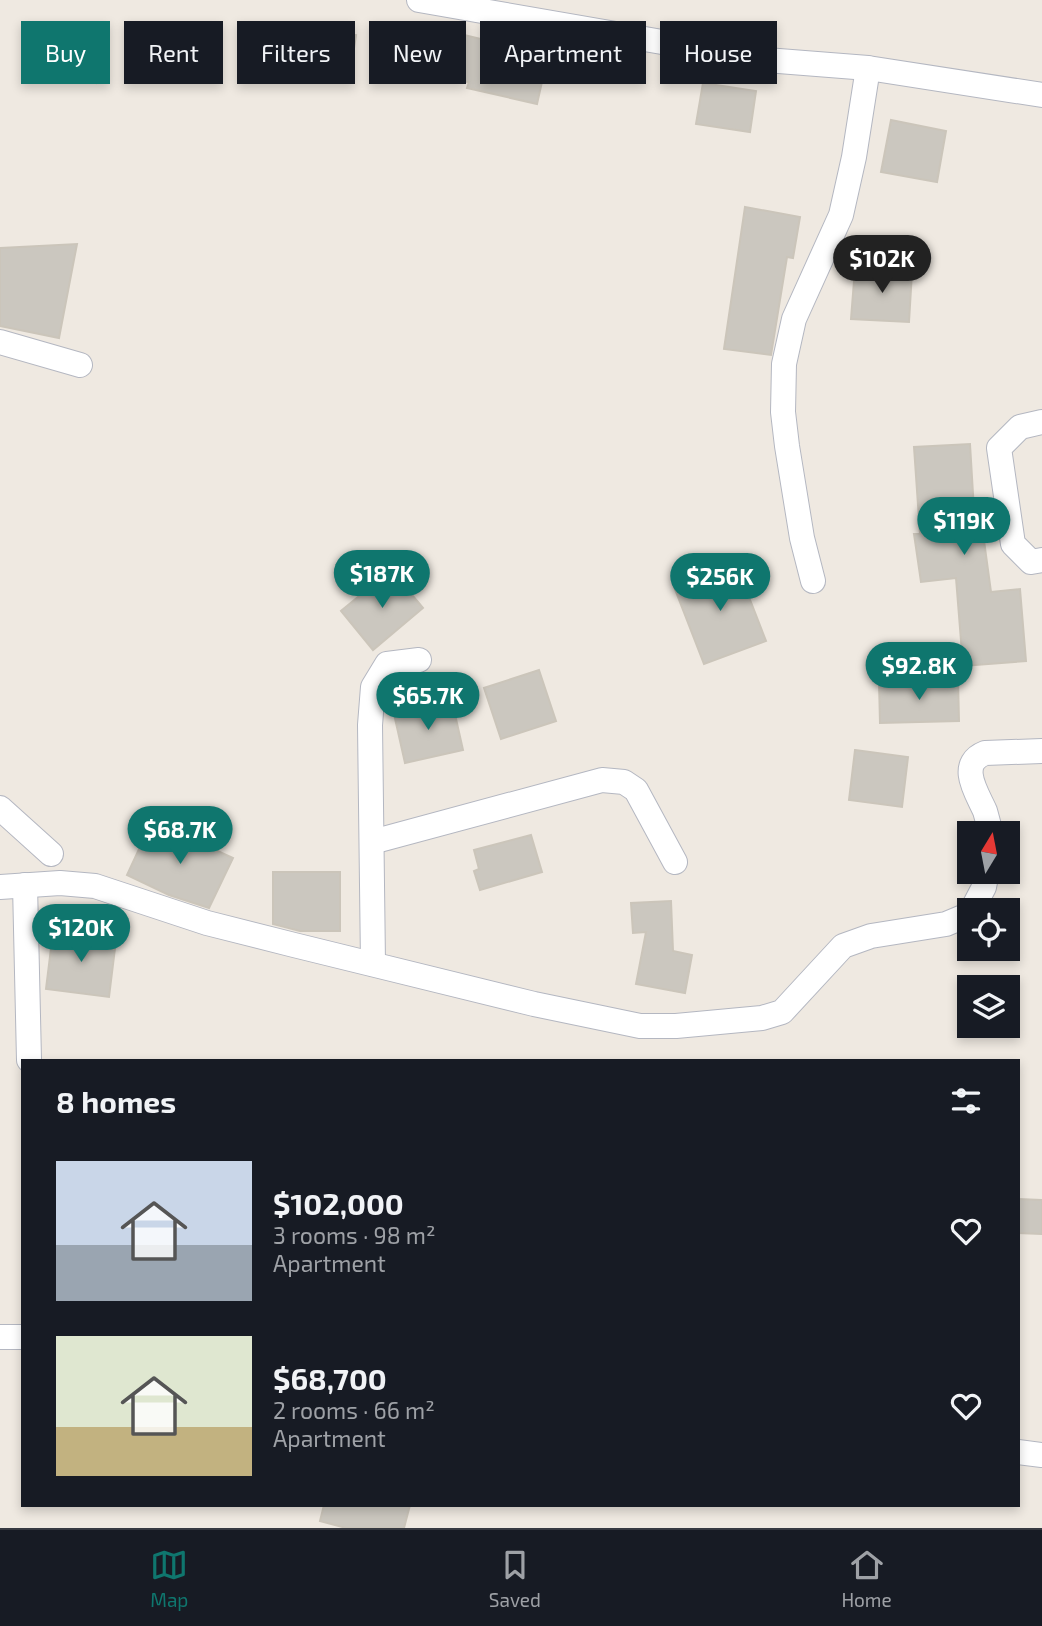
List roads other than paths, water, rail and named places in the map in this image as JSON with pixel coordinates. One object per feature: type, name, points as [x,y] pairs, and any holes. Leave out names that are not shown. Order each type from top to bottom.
[{"type":"street","points":[[419,0],[474,4],[766,60],[868,68],[1042,94]]},
{"type":"street","points":[[813,581],[802,538],[787,446],[783,412],[784,364],[794,319],[841,215],[854,157],[868,68]]},
{"type":"street","points":[[0,342],[80,365]]},
{"type":"street","points":[[1042,422],[1020,427],[999,448],[1013,544],[1031,562],[1042,560]]},
{"type":"street","points":[[373,964],[370,725],[373,687],[387,664],[419,660]]},
{"type":"street","points":[[988,821],[972,786],[972,762],[985,753],[1042,751]]},
{"type":"street","points":[[372,842],[602,780],[624,782],[636,790],[676,862]]},
{"type":"street","points":[[0,808],[51,854]]},
{"type":"street","points":[[26,885],[29,1059]]},
{"type":"street","points":[[0,887],[95,886],[207,923],[534,1004],[640,1026],[676,1026],[762,1018],[782,1012],[843,946],[871,936],[946,924],[957,919]]},
{"type":"street","points":[[0,1337],[21,1338]]},
{"type":"street","points":[[1020,1452],[1042,1455]]}]
